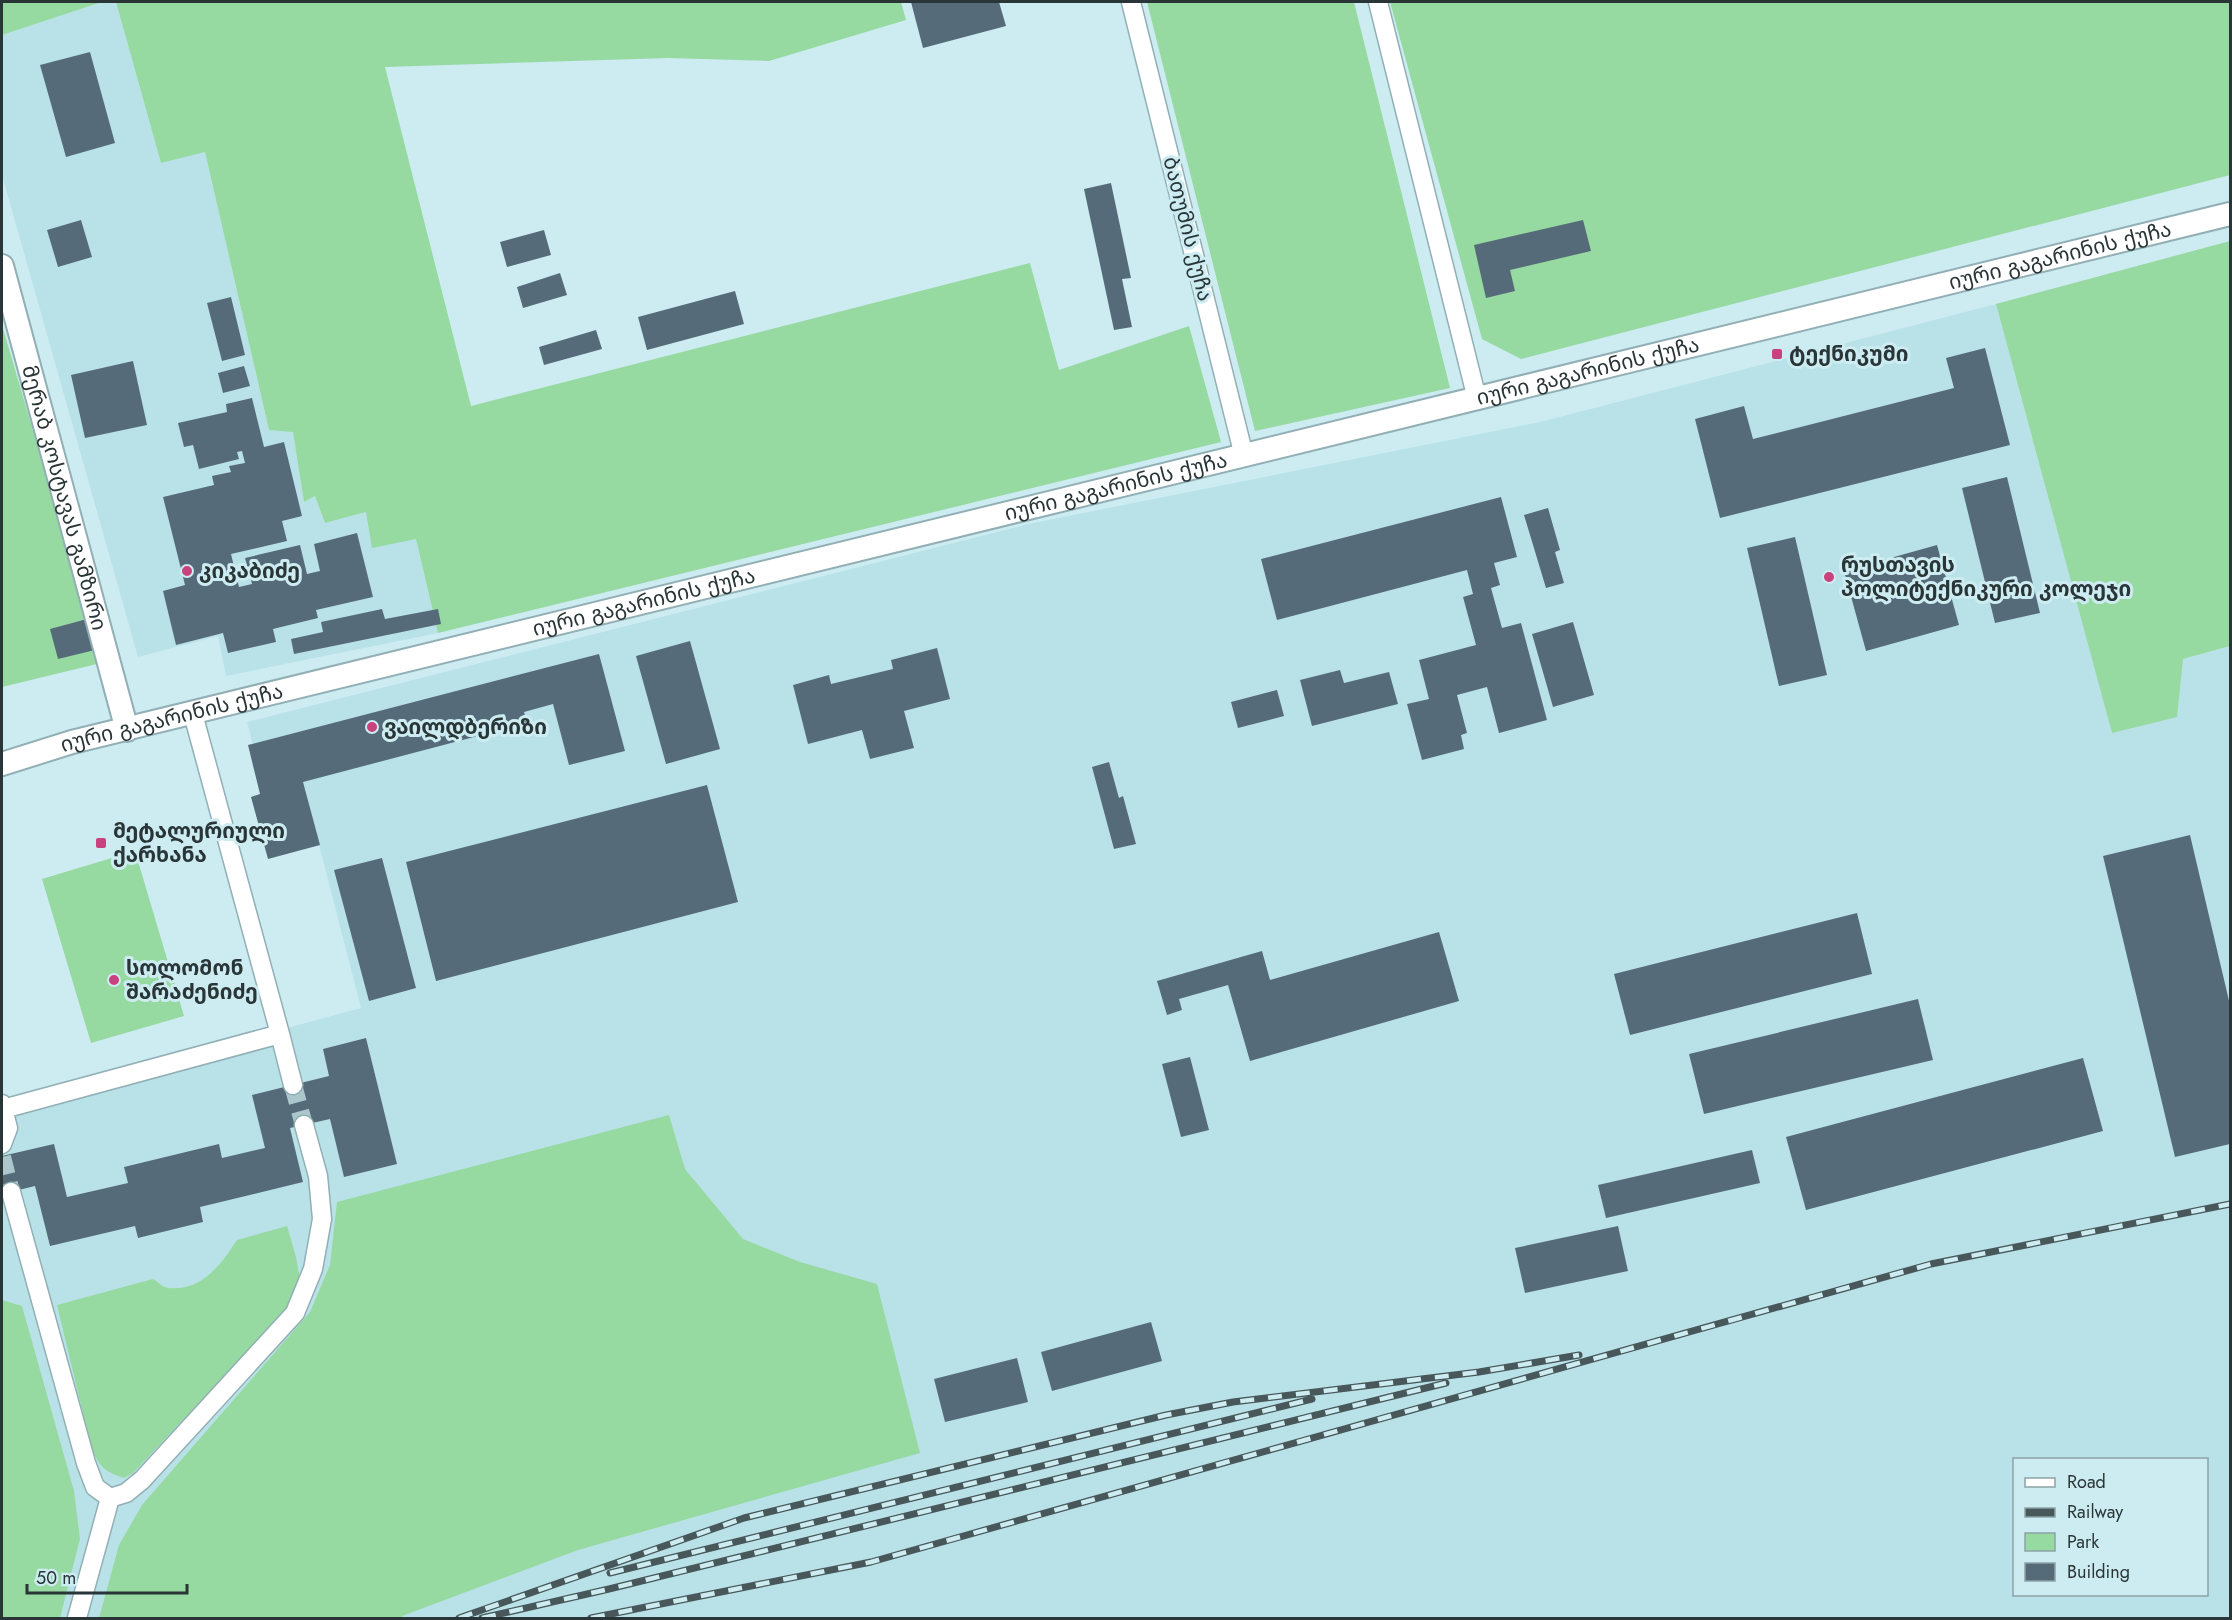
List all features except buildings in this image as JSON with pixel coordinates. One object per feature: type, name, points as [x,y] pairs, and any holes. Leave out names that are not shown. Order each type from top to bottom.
[{"type":"street","name":"ბათუმის ქუჩა","points":[[1131,2],[1244,456]]},
{"type":"street","points":[[1378,2],[1477,399]]},
{"type":"street","name":"იური გაგარინის ქუჩა","points":[[2,764],[72,742],[2230,213]]},
{"type":"street","name":"მერაბ კოსტავას გამზირი","points":[[2,266],[127,730]]},
{"type":"street","points":[[193,714],[293,1085]]},
{"type":"street","points":[[2,1144],[8,1128],[2,1107],[280,1034]]},
{"type":"street","points":[[110,1498],[126,1493],[142,1480],[295,1313],[313,1269],[322,1219],[318,1176],[304,1125]]},
{"type":"street","points":[[11,1192],[86,1463],[95,1486],[110,1498]]},
{"type":"street","points":[[77,1618],[110,1498]]},
{"type":"shaded area","points":[[102,2],[116,2],[161,163],[205,152],[269,430],[293,431],[304,502],[315,496],[325,523],[366,512],[416,539],[438,633],[226,676],[218,636],[138,657],[2,175],[2,35]]},
{"type":"shaded area","points":[[1996,304],[2112,732],[2183,659],[2230,646],[2230,1618],[2,1618],[2,1105],[361,1008],[317,837],[279,846],[247,722],[1033,523],[1540,422]]},
{"type":"green space","points":[[2,2],[102,2],[2,35]]},
{"type":"green space","points":[[116,2],[901,2],[906,20],[769,61],[668,58],[385,67],[471,406],[1030,263],[1059,370],[1189,326],[1221,442],[438,633],[416,539],[372,548],[366,512],[325,523],[315,496],[304,502],[293,432],[269,430],[205,152],[161,163]]},
{"type":"green space","points":[[1147,2],[1354,2],[1450,388],[1255,431]]},
{"type":"green space","points":[[1390,2],[2230,2],[2230,175],[1521,359],[1482,339]]},
{"type":"green space","points":[[2230,241],[2230,646],[2183,659],[2177,717],[2112,733],[1996,304]]},
{"type":"green space","points":[[2,325],[101,663],[2,687]]},
{"type":"green space","points":[[135,851],[184,1016],[91,1043],[42,879]]},
{"type":"green space","points":[[669,1115],[685,1169],[743,1239],[800,1262],[877,1284],[920,1453],[578,1550],[402,1616],[403,1618],[99,1618],[119,1545],[142,1505],[310,1312],[330,1265],[337,1202]]},
{"type":"green space","points":[[287,1226],[301,1285],[289,1307],[133,1473],[124,1478],[111,1473],[100,1464],[91,1447],[57,1305],[153,1279],[168,1288],[189,1286],[213,1271],[237,1240]]},
{"type":"green space","points":[[2,1300],[22,1306],[74,1491],[80,1539],[60,1618],[2,1618]]},
{"type":"tunnel","points":[[293,1085],[304,1125]]},
{"type":"tunnel","points":[[2,1157],[11,1192]]},
{"type":"railway","points":[[591,1618],[871,1562],[1931,1264],[2230,1204]]},
{"type":"railway","points":[[459,1618],[744,1518],[1166,1415],[1233,1402],[1479,1372],[1579,1355]]},
{"type":"railway","points":[[482,1618],[609,1589],[1446,1383]]},
{"type":"railway","points":[[610,1573],[1312,1399]]},
{"type":"place","name":"ტექნიკუმი","points":[[1777,354]]},
{"type":"place","name":"კიკაბიძე","points":[[187,571]]},
{"type":"place","name":"რუსთავის პოლიტექნიკური კოლეჯი","points":[[1829,577]]},
{"type":"place","name":"ვაილდბერიზი","points":[[372,727]]},
{"type":"place","name":"მეტალურიული ქარხანა","points":[[101,843]]},
{"type":"place","name":"სოლომონ შარაძენიძე","points":[[114,980]]}]
